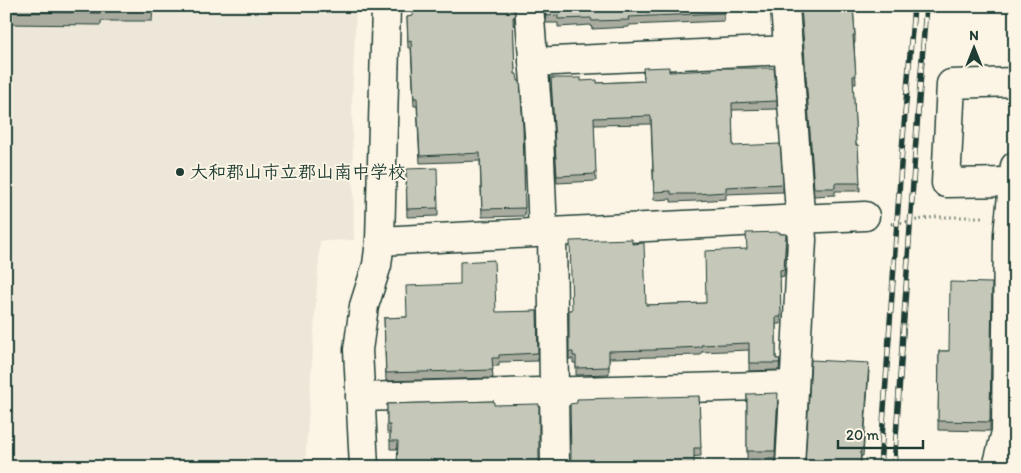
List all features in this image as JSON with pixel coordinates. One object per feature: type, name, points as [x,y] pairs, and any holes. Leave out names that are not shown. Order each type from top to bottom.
[{"type":"street","points":[[364,467],[358,350],[364,306],[377,265],[380,240],[386,6]]},
{"type":"street","points":[[530,6],[547,232],[554,391],[555,467]]},
{"type":"street","points":[[785,6],[802,240],[790,467]]},
{"type":"street","points":[[534,62],[788,50]]},
{"type":"street","points":[[998,467],[1006,432],[1008,234],[1014,174],[946,182],[951,84],[1015,82]]},
{"type":"street","points":[[380,240],[629,226],[800,219],[876,220]]},
{"type":"street","points":[[360,397],[794,385]]},
{"type":"path","points":[[876,220],[953,216],[1010,218]]},
{"type":"shaded area","name":"大和郡山市立郡山南中学校","points":[[6,6],[356,6],[352,103],[354,240],[320,241],[305,467],[6,467]]},
{"type":"building","points":[[6,6],[152,6],[152,9],[101,9],[101,13],[6,12]]},
{"type":"building","points":[[413,6],[514,6],[515,74],[517,74],[518,81],[520,81],[525,208],[482,209],[480,153],[420,156],[411,40],[408,41],[407,17],[413,16]]},
{"type":"building","points":[[545,6],[724,6],[724,13],[628,17],[629,20],[592,21],[591,18],[558,19],[558,15],[546,16]]},
{"type":"building","points":[[801,6],[853,6],[856,76],[853,76],[856,145],[858,145],[860,183],[835,183],[835,188],[814,188]]},
{"type":"building","points":[[669,67],[669,72],[712,70],[712,68],[774,68],[777,101],[732,103],[733,146],[780,144],[783,184],[726,187],[726,192],[696,194],[671,194],[671,191],[654,192],[651,116],[594,118],[596,174],[557,176],[551,78],[581,78],[581,81],[597,80],[597,83],[644,81],[643,68]]},
{"type":"building","points":[[437,168],[438,208],[407,209],[406,169]]},
{"type":"building","points":[[780,232],[780,234],[786,234],[784,269],[780,270],[781,317],[776,317],[776,359],[780,359],[779,363],[749,363],[749,343],[701,345],[701,347],[656,350],[609,351],[609,367],[576,368],[576,356],[573,356],[573,352],[569,352],[569,310],[572,310],[570,241],[632,239],[632,244],[644,243],[646,305],[706,303],[705,251],[747,249],[746,233]]},
{"type":"building","points":[[494,260],[496,312],[537,311],[538,353],[499,355],[499,358],[492,358],[493,370],[386,373],[384,318],[407,317],[406,286],[460,284],[460,262]]},
{"type":"building","points":[[950,282],[992,283],[990,422],[938,421],[939,351],[949,351]]},
{"type":"building","points":[[811,360],[869,363],[860,467],[805,467]]},
{"type":"building","points":[[778,393],[775,451],[747,451],[747,394]]},
{"type":"building","points":[[699,396],[701,448],[694,448],[694,467],[569,467],[571,459],[570,404],[577,403],[577,399]]},
{"type":"building","points":[[494,401],[494,405],[539,404],[539,460],[541,467],[397,467],[398,441],[390,441],[390,425],[387,425],[387,404]]},
{"type":"railway","points":[[880,467],[914,6]]},
{"type":"railway","points":[[894,467],[926,6]]},
{"type":"place","name":"大和郡山市立郡山南中学校","points":[[180,172]]}]
